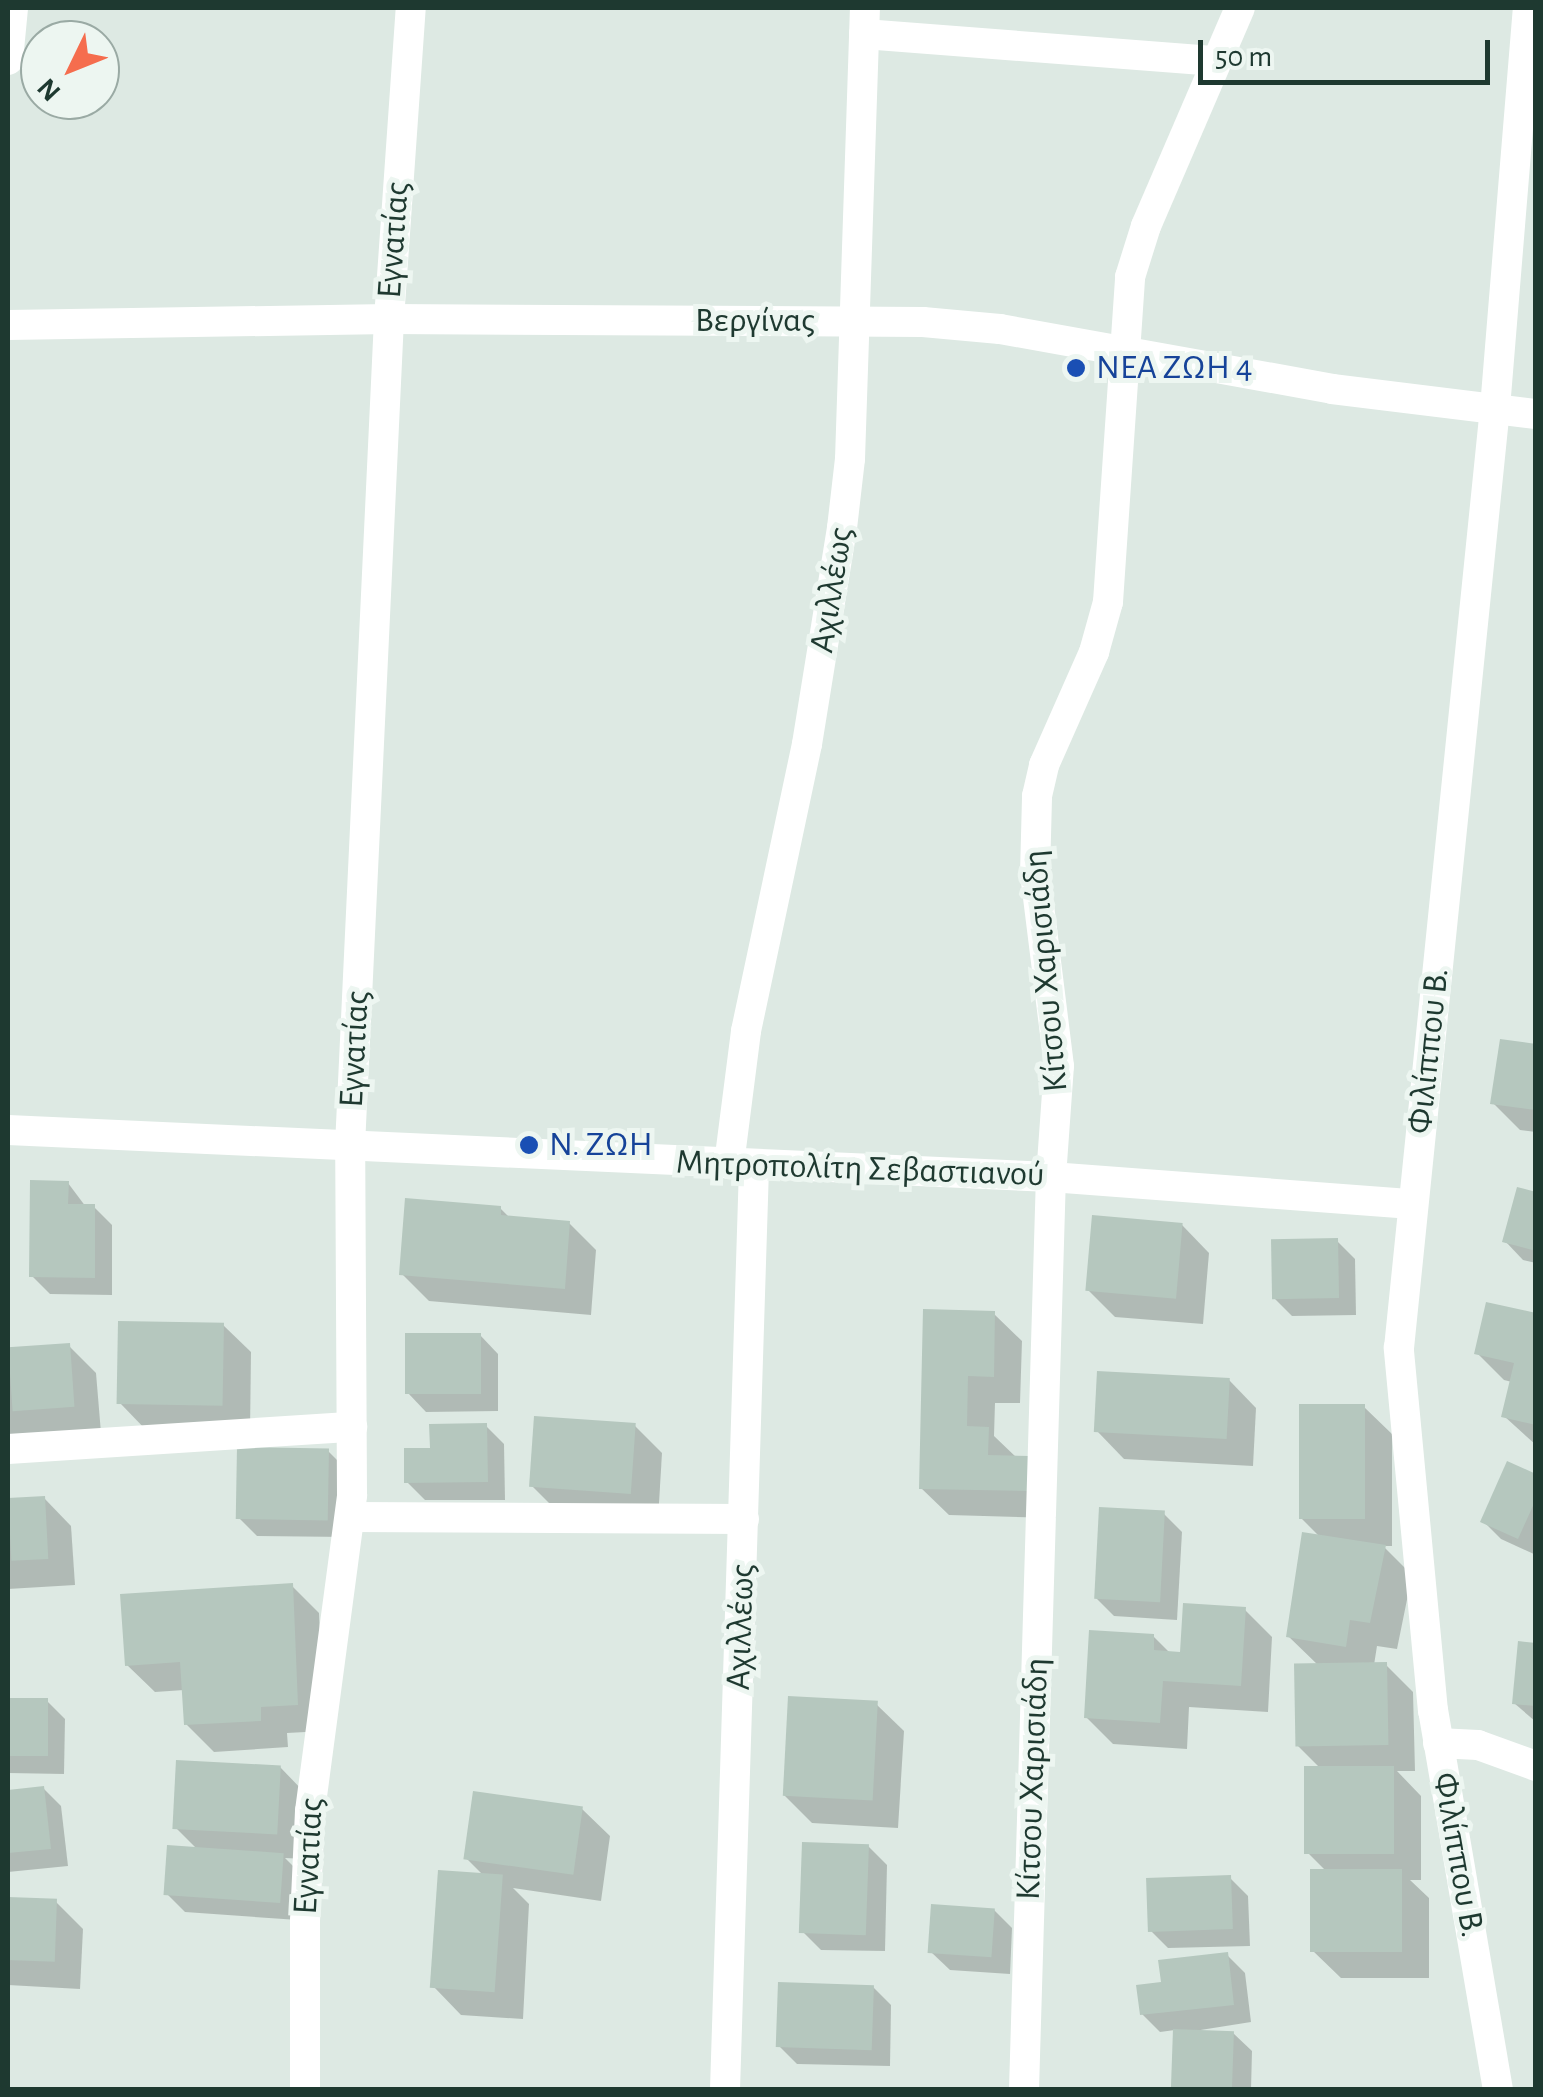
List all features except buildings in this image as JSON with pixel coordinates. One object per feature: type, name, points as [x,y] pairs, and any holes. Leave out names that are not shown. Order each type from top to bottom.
[{"type":"street","points":[[8,60],[14,8]]},
{"type":"street","name":"Εγνατίας","points":[[305,2090],[304,1921],[310,1811],[351,1517],[350,1146],[389,319],[411,8]]},
{"type":"street","name":"Κίτσου Χαρισιάδη","points":[[1024,2090],[1051,1177],[1059,1066],[1038,910],[1035,820],[1044,765],[1094,652],[1108,602],[1123,350],[1136,254],[1240,8]]},
{"type":"street","name":"Φιλίππου Β.","points":[[1498,2090],[1438,1742],[1400,1403],[1398,1348],[1495,408],[1528,8]]},
{"type":"street","points":[[864,20],[1216,61]]},
{"type":"street","name":"Αχιλλέως","points":[[725,2090],[744,1520],[742,1165],[746,1031],[792,820],[835,579],[850,459],[864,20]]},
{"type":"street","name":"Βεργίνας","points":[[8,325],[389,319],[963,325],[1316,386],[1536,414]]},
{"type":"street","name":"Μητροπολίτη Σεβαστιανού","points":[[8,1130],[1051,1177],[1412,1204]]},
{"type":"street","points":[[8,1449],[352,1427]]},
{"type":"street","points":[[351,1517],[744,1520]]},
{"type":"street","points":[[1438,1742],[1478,1745],[1536,1766]]},
{"type":"place","name":"ΝΕΑ ΖΩΗ 4","points":[[1076,368]]},
{"type":"place","name":"Ν. ΖΩΗ","points":[[529,1145]]}]
